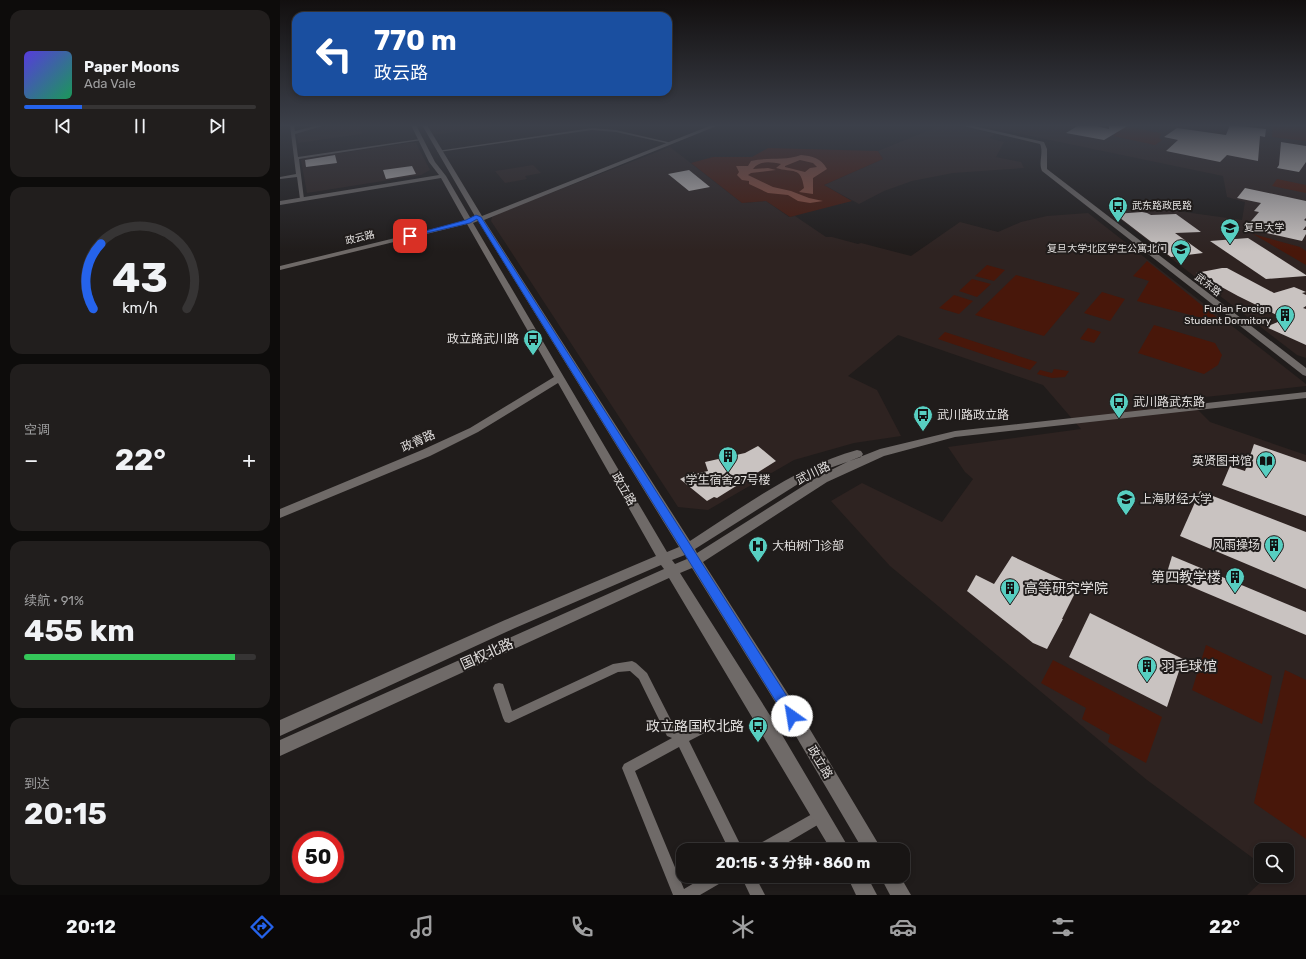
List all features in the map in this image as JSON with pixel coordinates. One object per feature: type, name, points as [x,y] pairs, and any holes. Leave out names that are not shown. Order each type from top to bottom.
[{"type":"main road","name":"政立路","points":[[436,167],[442,175],[668,565],[837,843]]},
{"type":"main road","name":"政立路","points":[[448,167],[479,218],[792,716],[869,843]]},
{"type":"main road","name":"政云路","points":[[280,268],[479,218],[608,167]]},
{"type":"main road","name":"武东路","points":[[1042,167],[1044,170],[1306,373]]},
{"type":"main road","points":[[280,202],[442,175]]},
{"type":"main road","name":"政青路","points":[[280,514],[418,456],[474,430],[559,378]]},
{"type":"main road","name":"国权北路","points":[[280,748],[668,565],[823,478],[880,453],[955,434],[1306,395]]},
{"type":"main road","name":"国权北路","points":[[280,728],[510,624],[668,565]]},
{"type":"main road","points":[[860,883],[867,895]]},
{"type":"main road","points":[[893,883],[901,895]]},
{"type":"street","points":[[298,167],[302,198]]},
{"type":"street","points":[[280,178],[299,175]]},
{"type":"street","points":[[499,688],[509,718],[617,667],[632,666],[643,676],[671,732],[680,735],[733,843]]},
{"type":"street","points":[[680,895],[628,768],[710,724]]},
{"type":"street","points":[[774,843],[820,815]]},
{"type":"street","points":[[687,895],[707,883]]},
{"type":"street","points":[[752,883],[758,895]]},
{"type":"shaded area","points":[[302,167],[428,167],[430,170],[421,175],[307,193]]},
{"type":"shaded area","points":[[522,167],[535,167],[541,173],[525,176],[527,179],[505,183],[495,171]]},
{"type":"shaded area","name":"上海财经大学","points":[[619,167],[695,167],[742,203],[766,201],[789,217],[795,216],[826,237],[832,237],[858,244],[861,243],[911,256],[960,222],[998,232],[1021,222],[1047,216],[1088,213],[1306,384],[1306,386],[1187,399],[1210,422],[1306,455],[1306,895],[1247,895],[1260,883],[1294,883],[1294,843],[1254,843],[1254,859],[1147,780],[890,566],[831,501],[862,483],[942,522],[973,479],[965,472],[948,447],[1081,429],[1043,385],[898,335],[848,376],[877,390],[901,436],[854,443],[794,460],[708,510],[678,507],[491,221],[492,217]]},
{"type":"shaded area","points":[[696,167],[865,167],[824,185],[852,201],[790,217],[766,201],[742,203]]},
{"type":"shaded area","points":[[736,167],[755,167],[753,169],[768,168],[776,170],[751,173],[748,175],[773,187],[823,201],[810,203],[798,201],[788,195],[768,193],[749,184],[749,181],[742,180],[737,175],[739,172]]},
{"type":"shaded area","points":[[785,167],[805,172],[810,168],[817,167],[826,167],[827,169],[813,178],[813,194],[799,192],[804,188],[801,176],[798,173],[776,168]]},
{"type":"shaded area","points":[[865,167],[1023,167],[1024,168],[953,173],[912,181],[884,191],[859,204],[824,185]]},
{"type":"shaded area","name":"复旦大学","points":[[1178,167],[1306,167],[1306,358],[1297,355],[1108,210],[1177,211],[1242,220],[1245,202],[1227,197],[1223,176]]},
{"type":"shaded area","points":[[1277,179],[1306,185],[1306,193],[1272,186]]},
{"type":"shaded area","points":[[1253,234],[1300,247],[1306,251],[1306,265]]},
{"type":"shaded area","points":[[1147,261],[1225,324],[1137,301],[1149,281],[1133,276]]},
{"type":"shaded area","points":[[987,265],[1005,270],[994,281],[975,276]]},
{"type":"shaded area","points":[[1016,275],[1080,293],[1044,336],[975,315]]},
{"type":"shaded area","points":[[972,279],[991,284],[977,297],[959,291]]},
{"type":"shaded area","points":[[1102,292],[1125,299],[1110,321],[1084,313]]},
{"type":"shaded area","points":[[954,295],[973,301],[959,314],[939,308]]},
{"type":"shaded area","points":[[1154,325],[1215,343],[1222,355],[1218,365],[1204,374],[1138,353]]},
{"type":"shaded area","points":[[1088,328],[1101,332],[1094,343],[1080,339]]},
{"type":"shaded area","points":[[945,332],[1037,362],[1030,370],[938,339]]},
{"type":"shaded area","points":[[1054,369],[1069,371],[1065,377],[1052,378],[1037,374],[1040,370],[1052,373]]},
{"type":"shaded area","points":[[1206,645],[1272,676],[1262,724],[1192,690]]},
{"type":"shaded area","points":[[1053,660],[1162,717],[1146,763],[1108,742],[1110,735],[1082,719],[1086,708],[1041,683]]},
{"type":"shaded area","points":[[1285,670],[1306,680],[1306,839],[1254,803]]},
{"type":"building","points":[[412,167],[416,174],[386,179],[383,170]]},
{"type":"building","points":[[1278,167],[1303,167],[1299,172],[1277,168]]},
{"type":"building","points":[[689,170],[710,187],[689,191],[668,174]]},
{"type":"building","points":[[1245,188],[1306,201],[1306,218],[1304,220],[1306,221],[1306,226],[1303,230],[1306,230],[1306,234],[1302,241],[1245,228],[1259,212],[1254,211],[1261,203],[1237,198]]},
{"type":"building","points":[[1142,212],[1151,215],[1176,214],[1201,232],[1175,233],[1203,253],[1171,257],[1115,214]]},
{"type":"building","points":[[1248,238],[1306,276],[1266,279],[1210,241]]},
{"type":"building","points":[[1227,268],[1274,293],[1294,287],[1306,292],[1302,293],[1306,295],[1306,306],[1303,308],[1306,309],[1306,345],[1266,327],[1285,319],[1196,273]]},
{"type":"building","name":"英贤图书馆","points":[[1254,444],[1306,462],[1306,516],[1222,485],[1230,466],[1245,471]]},
{"type":"building","name":"学生宿舍27号楼","points":[[758,446],[776,461],[717,498],[714,497],[707,501],[680,479],[694,472],[695,474],[708,471],[705,462],[745,453]]},
{"type":"building","name":"风雨操场","points":[[1200,491],[1306,532],[1306,589],[1180,536]]},
{"type":"building","points":[[1012,556],[1078,587],[1047,649],[1033,643],[967,591],[976,575],[994,584]]},
{"type":"building","name":"第四教学楼","points":[[1172,556],[1306,612],[1306,635],[1166,576]]},
{"type":"building","name":"羽毛球馆","points":[[1090,613],[1183,659],[1167,707],[1069,657]]},
{"type":"place","name":"武东路政民路","points":[[1118,223]]},
{"type":"place","name":"复旦大学","points":[[1230,245]]},
{"type":"place","name":"复旦大学北区学生公寓北门","points":[[1181,266]]},
{"type":"place","name":"Fudan Foreign Student Dormitory","points":[[1285,332]]},
{"type":"place","name":"政立路武川路","points":[[533,356]]},
{"type":"place","name":"武川路武东路","points":[[1119,419]]},
{"type":"place","name":"武川路政立路","points":[[923,432]]},
{"type":"place","name":"学生宿舍27号楼","points":[[728,473]]},
{"type":"place","name":"英贤图书馆","points":[[1266,478]]},
{"type":"place","name":"上海财经大学","points":[[1126,516]]},
{"type":"place","name":"风雨操场","points":[[1274,562]]},
{"type":"place","name":"大柏树门诊部","points":[[758,563]]},
{"type":"place","name":"第四教学楼","points":[[1235,594]]},
{"type":"place","name":"高等研究学院","points":[[1010,605]]},
{"type":"place","name":"羽毛球馆","points":[[1147,683]]},
{"type":"place","name":"政立路国权北路","points":[[758,743]]},
{"type":"route","points":[[410,236],[478,217],[792,716]]}]
